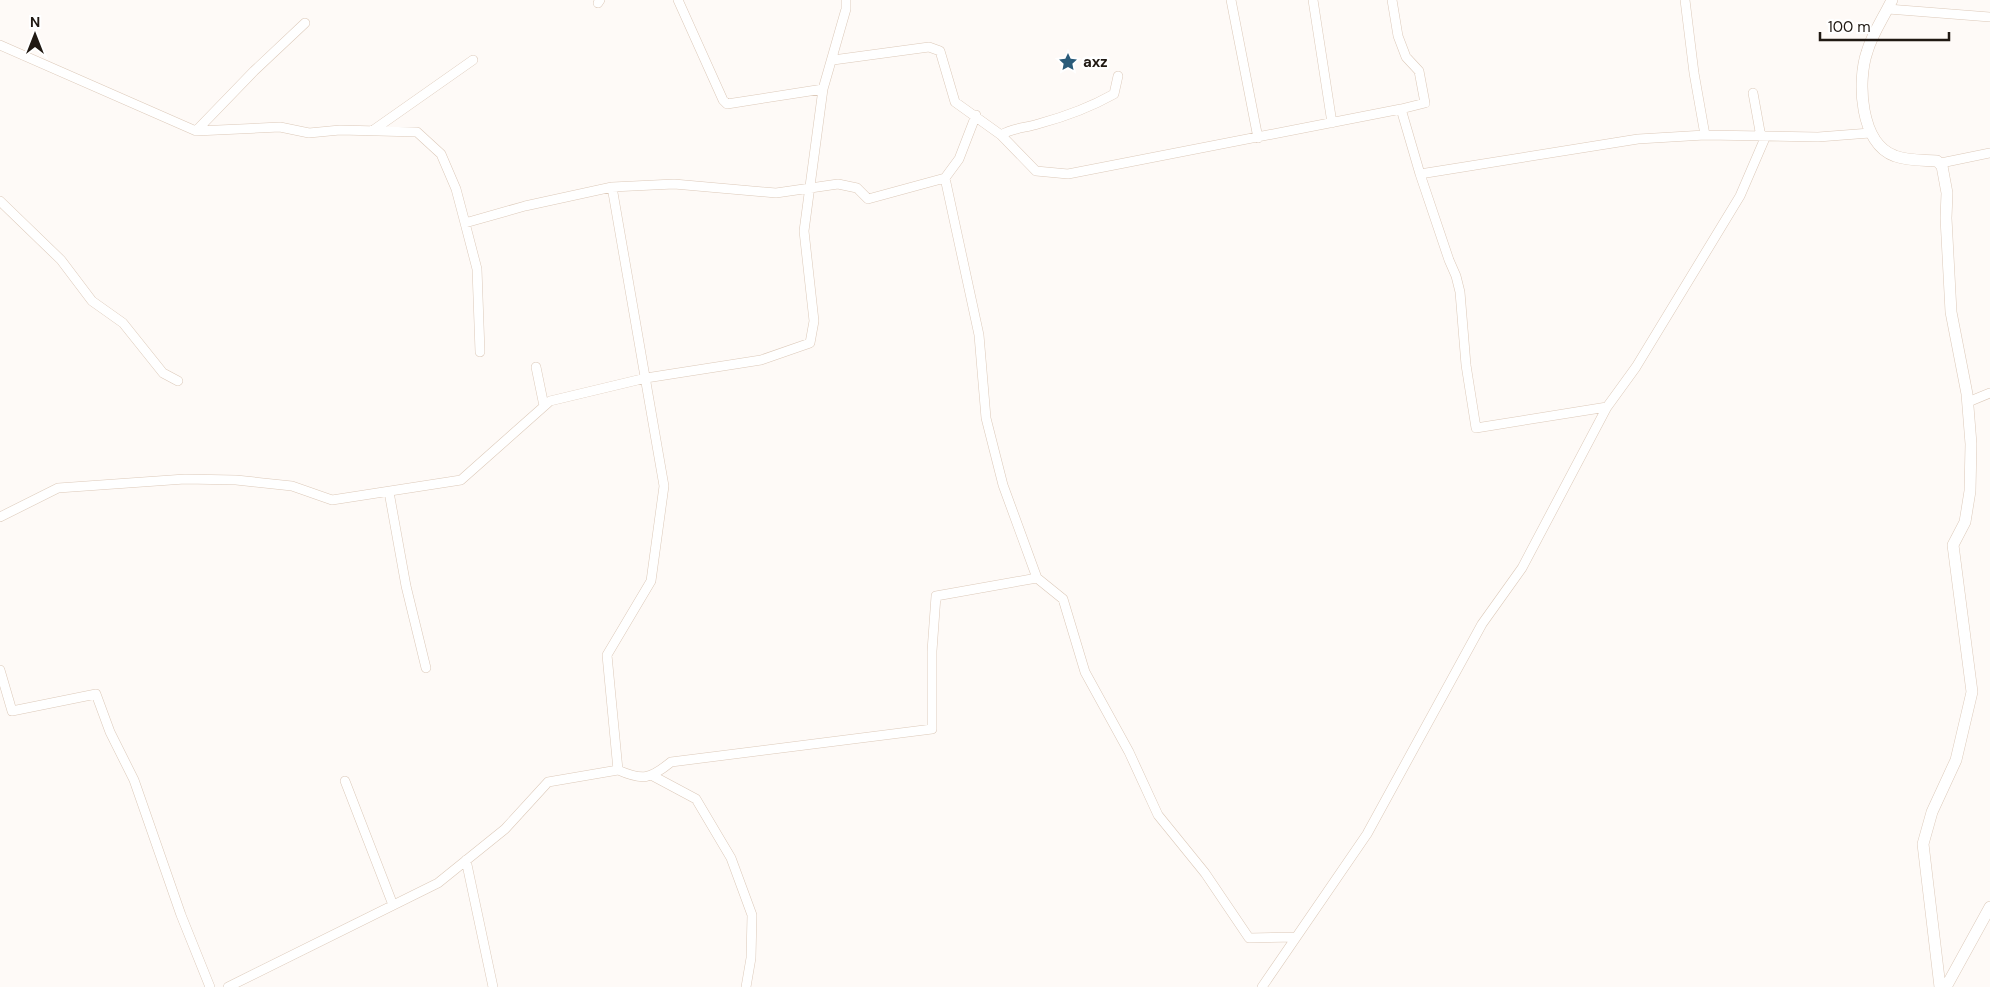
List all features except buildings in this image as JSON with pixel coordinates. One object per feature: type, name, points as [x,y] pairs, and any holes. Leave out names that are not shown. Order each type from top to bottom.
[{"type":"street","points":[[678,0],[723,100],[727,104],[823,89]]},
{"type":"street","points":[[0,517],[58,488],[185,478],[236,480],[292,486],[332,500],[461,480],[550,401],[646,378],[761,360],[810,343],[814,321],[804,231],[823,89],[833,60],[846,9],[846,0]]},
{"type":"street","points":[[1231,0],[1258,138]]},
{"type":"street","points":[[1313,0],[1332,123]]},
{"type":"street","points":[[833,60],[929,47],[940,51],[955,102],[976,115],[1001,135],[1036,171],[1068,174],[1258,138],[1425,103],[1418,71],[1406,57],[1398,36],[1392,0]]},
{"type":"street","points":[[1685,0],[1694,74],[1705,135]]},
{"type":"street","points":[[1990,17],[1890,4],[1867,51],[1862,73],[1863,104],[1870,133],[1893,156],[1941,163],[1990,153]]},
{"type":"street","points":[[196,131],[254,71],[305,23]]},
{"type":"street","points":[[0,45],[196,131],[280,127],[309,133],[340,130],[417,132],[441,154],[456,189],[477,268],[480,352]]},
{"type":"street","points":[[372,131],[473,60]]},
{"type":"street","points":[[1001,135],[1012,129],[1040,124],[1100,102],[1114,94],[1118,76]]},
{"type":"street","points":[[1262,987],[1367,834],[1482,624],[1522,568],[1607,407],[1636,367],[1740,196],[1763,137],[1753,93]]},
{"type":"street","points":[[1401,109],[1420,174],[1460,292],[1466,365],[1476,428],[1607,407]]},
{"type":"street","points":[[465,223],[525,206],[612,186],[674,184],[776,193],[838,184],[857,188],[868,199],[945,178],[959,159],[976,115]]},
{"type":"street","points":[[1420,174],[1638,139],[1705,135],[1818,137],[1870,133]]},
{"type":"street","points":[[1940,987],[1924,844],[1932,812],[1956,760],[1972,692],[1953,545],[1964,522],[1970,491],[1971,444],[1968,402],[1951,312],[1946,218],[1947,192],[1941,163]]},
{"type":"street","points":[[945,178],[979,335],[986,418],[1003,485],[1037,578],[1063,599],[1085,672],[1129,752],[1158,815],[1205,873],[1248,938],[1296,937]]},
{"type":"street","points":[[612,186],[664,486],[651,581],[607,655],[618,770]]},
{"type":"street","points":[[0,201],[61,260],[92,302],[123,323],[163,373],[178,381]]},
{"type":"street","points":[[536,367],[544,406]]},
{"type":"street","points":[[1968,402],[1990,393]]},
{"type":"street","points":[[389,492],[406,586],[426,668]]},
{"type":"street","points":[[653,776],[671,762],[932,729],[932,651],[936,596],[1037,578]]},
{"type":"street","points":[[0,670],[12,711],[96,694],[110,732],[134,780],[181,915],[210,987]]},
{"type":"street","points":[[228,987],[241,983],[438,883],[505,829],[548,782],[618,770],[635,777],[653,776],[696,799],[732,858],[752,915],[752,958],[746,987]]},
{"type":"street","points":[[345,781],[393,905]]},
{"type":"street","points":[[466,860],[493,987]]},
{"type":"street","points":[[1946,987],[1990,907]]},
{"type":"place","name":"axz","points":[[1068,62]]}]
